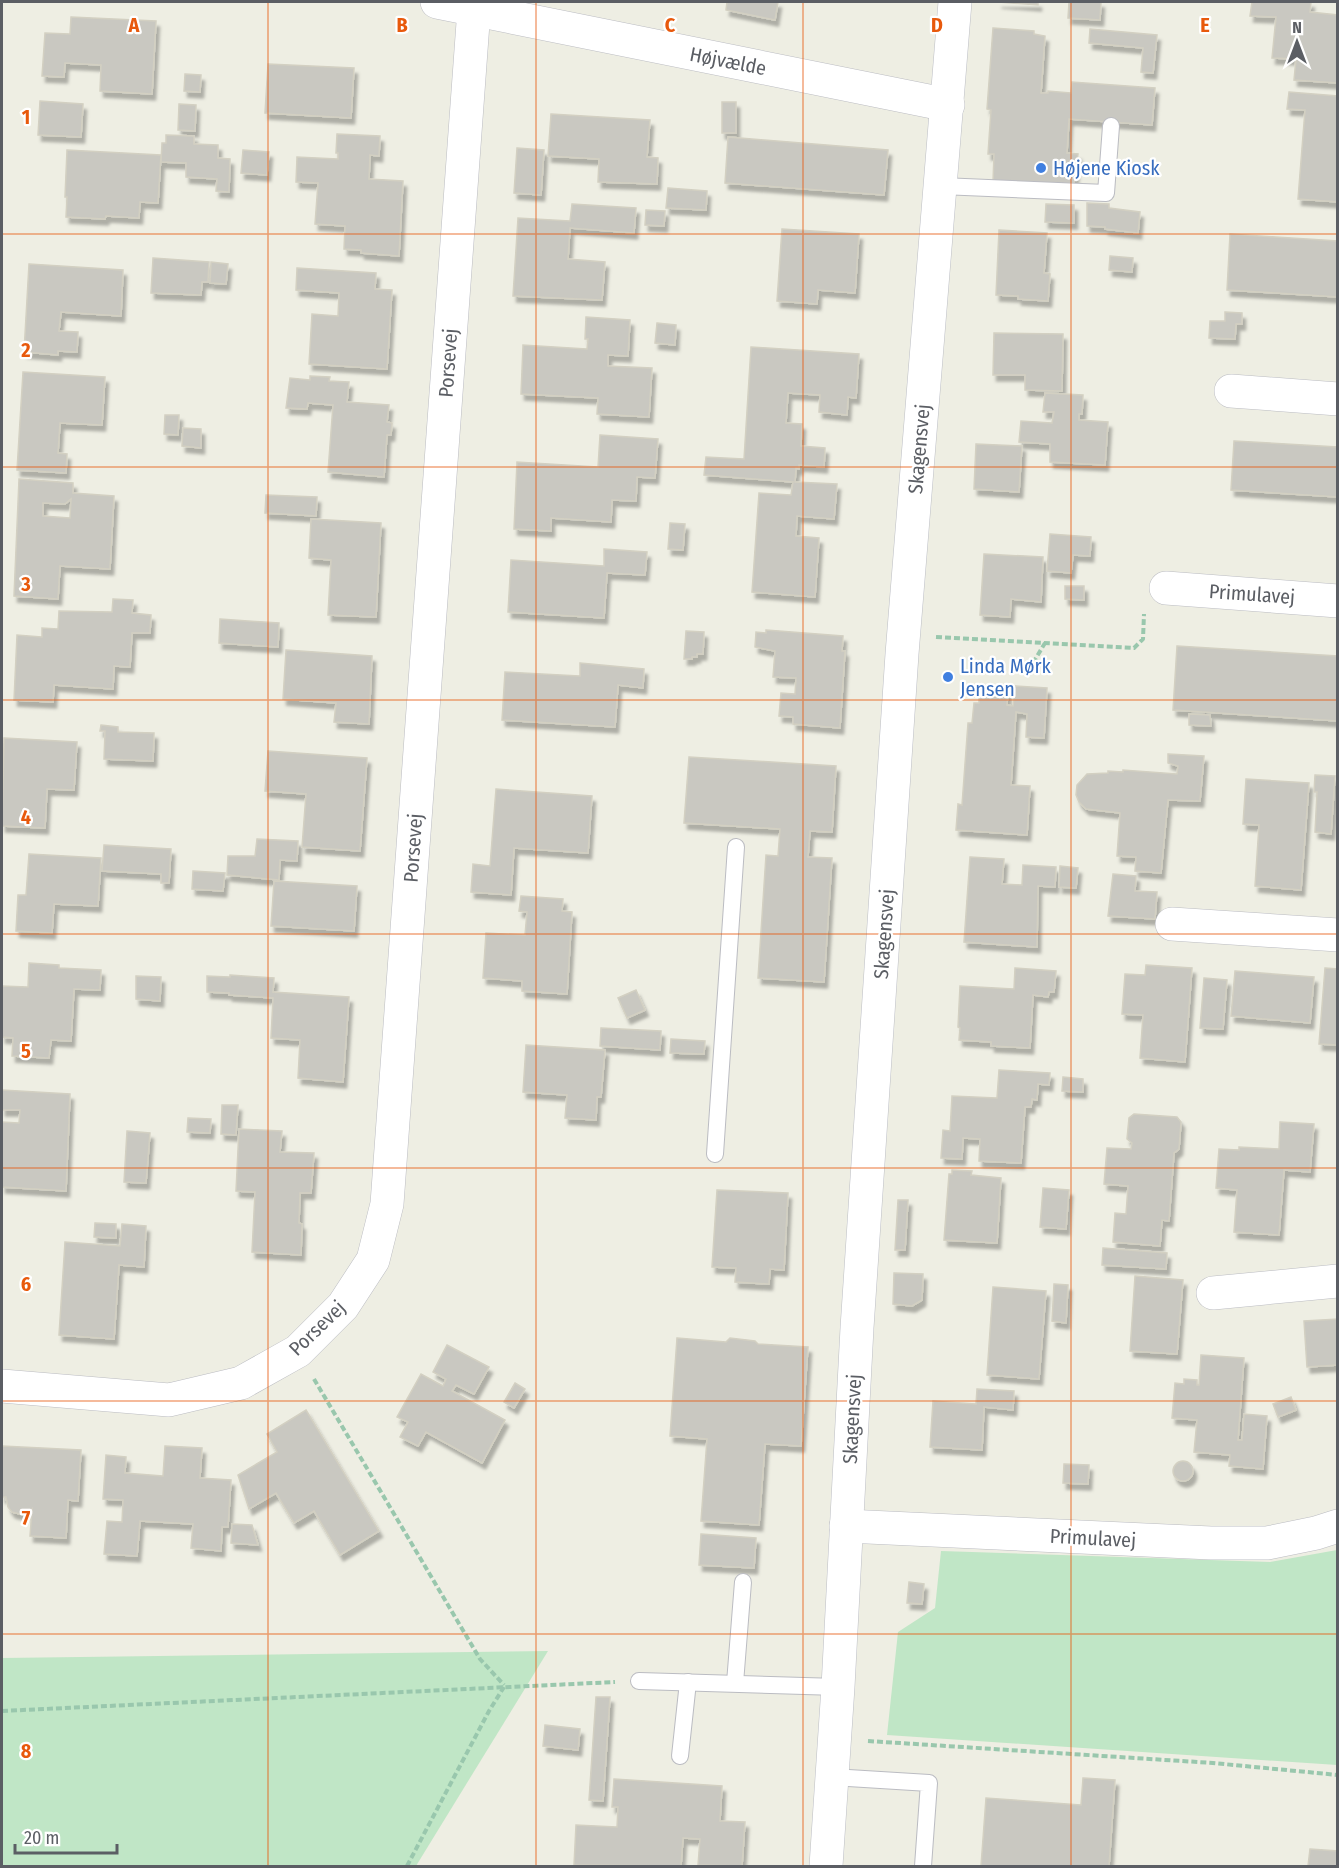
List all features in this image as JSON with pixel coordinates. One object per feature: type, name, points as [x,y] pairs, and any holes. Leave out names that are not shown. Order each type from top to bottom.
[{"type":"street","name":"Højvælde","points":[[437,2],[948,105]]},
{"type":"street","name":"Skagensvej","points":[[826,1866],[904,635],[955,2]]},
{"type":"street","name":"Porsevej","points":[[2,1386],[168,1400],[241,1383],[298,1351],[343,1306],[373,1260],[387,1204],[474,9]]},
{"type":"street","points":[[1231,391],[1338,399]]},
{"type":"street","name":"Primulavej","points":[[1155,597],[1338,601]]},
{"type":"street","points":[[1172,924],[1338,935]]},
{"type":"street","points":[[1213,1293],[1338,1281]]},
{"type":"street","name":"Primulavej","points":[[846,1526],[1222,1543],[1267,1543],[1338,1526]]},
{"type":"lane","points":[[941,186],[1106,194],[1112,126]]},
{"type":"lane","points":[[716,1154],[736,847]]},
{"type":"lane","points":[[735,1683],[743,1582]]},
{"type":"lane","points":[[639,1681],[838,1687]]},
{"type":"lane","points":[[680,1756],[688,1682]]},
{"type":"lane","points":[[832,1777],[929,1783],[923,1866]]},
{"type":"path","points":[[904,635],[1134,648],[1143,639],[1155,597]]},
{"type":"path","points":[[1033,663],[1045,643]]},
{"type":"path","points":[[298,1351],[480,1659],[505,1686]]},
{"type":"path","points":[[2,1711],[639,1681]]},
{"type":"path","points":[[407,1866],[489,1711],[505,1686]]},
{"type":"path","points":[[835,1739],[1213,1763],[1338,1775]]},
{"type":"green space","points":[[1337,1550],[1337,1765],[887,1735],[898,1632],[935,1608],[941,1551],[1270,1562]]},
{"type":"green space","points":[[548,1651],[416,1866],[2,1866],[2,1658]]},
{"type":"building","points":[[727,2],[778,2],[775,20],[726,10]]},
{"type":"building","points":[[998,2],[1038,2],[1038,5]]},
{"type":"building","points":[[1069,2],[1101,2],[1100,20],[1068,18]]},
{"type":"building","points":[[1252,2],[1311,2],[1310,12],[1338,15],[1338,83],[1294,80],[1296,59],[1272,58],[1276,17],[1250,16]]},
{"type":"building","points":[[71,17],[156,21],[152,94],[100,91],[101,65],[65,63],[64,77],[42,76],[45,33],[70,34]]},
{"type":"building","points":[[993,28],[1034,31],[1034,34],[1045,36],[1041,93],[1048,93],[1048,91],[1071,93],[1072,82],[1155,88],[1152,125],[1069,119],[1067,153],[1078,154],[1074,183],[1064,183],[1064,186],[993,182],[994,154],[988,154],[991,110],[987,109]]},
{"type":"building","points":[[1090,29],[1157,35],[1153,73],[1141,72],[1143,48],[1089,43]]},
{"type":"building","points":[[268,64],[354,68],[351,118],[265,113]]},
{"type":"building","points":[[185,74],[201,75],[200,92],[184,91]]},
{"type":"building","points":[[1289,92],[1338,96],[1338,202],[1298,199],[1305,110],[1287,109]]},
{"type":"building","points":[[40,101],[83,104],[81,137],[38,135]]},
{"type":"building","points":[[722,102],[736,102],[736,133],[722,133]]},
{"type":"building","points":[[179,104],[196,105],[195,131],[178,130]]},
{"type":"building","points":[[551,114],[650,120],[647,157],[658,158],[657,184],[598,182],[599,159],[548,156]]},
{"type":"building","points":[[337,134],[380,136],[379,156],[370,155],[369,179],[403,181],[399,256],[361,253],[361,250],[344,249],[345,226],[315,224],[318,183],[296,182],[297,157],[338,159]]},
{"type":"building","points":[[166,135],[194,136],[194,144],[218,145],[218,158],[230,159],[229,192],[216,191],[217,179],[186,177],[186,163],[161,162],[162,143],[166,143]]},
{"type":"building","points":[[728,137],[888,150],[884,195],[725,183]]},
{"type":"building","points":[[517,148],[544,150],[541,195],[514,193]]},
{"type":"building","points":[[67,150],[161,155],[158,203],[140,202],[139,218],[66,217]]},
{"type":"building","points":[[243,150],[269,152],[267,175],[241,173]]},
{"type":"building","points":[[668,188],[707,191],[706,210],[666,208]]},
{"type":"building","points":[[1087,203],[1109,204],[1109,208],[1140,212],[1138,233],[1087,226]]},
{"type":"building","points":[[572,204],[636,208],[634,233],[570,228],[568,259],[605,262],[602,300],[513,296],[518,218],[570,221]]},
{"type":"building","points":[[1046,204],[1074,205],[1074,223],[1045,222]]},
{"type":"building","points":[[646,210],[665,211],[664,226],[645,225]]},
{"type":"building","points":[[782,229],[859,234],[855,293],[818,290],[817,304],[777,301]]},
{"type":"building","points":[[999,230],[1047,233],[1044,273],[1050,274],[1048,301],[996,295]]},
{"type":"building","points":[[1230,234],[1338,241],[1338,297],[1227,290]]},
{"type":"building","points":[[1110,256],[1133,258],[1132,272],[1109,270]]},
{"type":"building","points":[[153,258],[209,262],[208,282],[202,282],[201,295],[151,293]]},
{"type":"building","points":[[211,262],[228,264],[226,284],[210,283]]},
{"type":"building","points":[[29,264],[123,270],[121,316],[61,312],[59,331],[78,332],[77,352],[58,351],[58,355],[24,352]]},
{"type":"building","points":[[297,268],[376,273],[375,289],[392,290],[387,369],[309,364],[312,314],[338,316],[339,293],[296,290]]},
{"type":"building","points":[[1225,312],[1242,313],[1242,324],[1236,324],[1235,339],[1209,338],[1210,321],[1225,321]]},
{"type":"building","points":[[586,317],[630,320],[628,356],[608,355],[608,366],[652,368],[649,417],[597,414],[598,398],[521,394],[523,345],[587,349]]},
{"type":"building","points":[[657,323],[676,325],[675,345],[655,343]]},
{"type":"building","points":[[994,333],[1063,334],[1062,391],[1025,390],[1025,375],[993,375]]},
{"type":"building","points":[[751,347],[859,354],[856,398],[848,397],[847,415],[819,412],[820,395],[788,393],[786,423],[802,424],[801,446],[825,448],[824,467],[799,465],[799,469],[796,468],[795,482],[837,484],[834,519],[797,516],[796,536],[819,538],[815,597],[752,592],[759,493],[791,495],[793,482],[704,475],[706,457],[744,459]]},
{"type":"building","points":[[23,372],[105,377],[102,425],[60,423],[58,453],[67,454],[66,473],[17,470]]},
{"type":"building","points":[[310,376],[330,377],[329,381],[349,382],[347,402],[389,405],[387,422],[392,423],[391,435],[387,435],[384,477],[328,472],[333,405],[308,403],[307,409],[286,408],[290,378],[310,380]]},
{"type":"building","points":[[1045,393],[1083,395],[1082,414],[1079,414],[1079,420],[1108,422],[1105,465],[1050,462],[1050,444],[1019,442],[1021,421],[1052,423],[1054,412],[1043,412]]},
{"type":"building","points":[[165,415],[179,415],[178,435],[164,434]]},
{"type":"building","points":[[183,428],[201,429],[201,448],[182,446]]},
{"type":"building","points":[[600,435],[658,439],[655,478],[637,477],[636,501],[612,500],[611,522],[551,518],[551,531],[514,529],[517,462],[598,467]]},
{"type":"building","points":[[1234,441],[1338,447],[1338,497],[1231,490]]},
{"type":"building","points":[[976,444],[1022,446],[1019,492],[974,489]]},
{"type":"building","points":[[19,479],[73,483],[73,493],[114,496],[110,569],[60,566],[58,599],[14,596]],"holes":[[[71,499],[70,518],[43,516],[43,503],[65,504]]]},
{"type":"building","points":[[266,495],[317,497],[316,516],[265,513]]},
{"type":"building","points":[[311,519],[381,523],[376,617],[328,615],[331,560],[309,558]]},
{"type":"building","points":[[670,523],[685,524],[683,550],[668,549]]},
{"type":"building","points":[[1050,534],[1091,537],[1090,556],[1073,555],[1071,573],[1047,571]]},
{"type":"building","points":[[604,549],[647,552],[645,575],[607,573],[604,618],[508,612],[511,560],[604,566]]},
{"type":"building","points":[[984,554],[1043,557],[1041,602],[1011,599],[1010,617],[980,615]]},
{"type":"building","points":[[1065,586],[1084,586],[1084,600],[1065,599]]},
{"type":"building","points":[[113,599],[133,600],[132,613],[151,615],[150,633],[132,633],[130,667],[114,666],[113,689],[54,685],[53,702],[14,700],[17,635],[42,637],[42,628],[58,629],[59,611],[112,612]]},
{"type":"building","points":[[220,619],[279,623],[278,647],[219,643]]},
{"type":"building","points":[[766,630],[843,636],[842,651],[845,651],[840,728],[793,724],[793,717],[779,716],[781,693],[795,694],[796,678],[773,677],[775,651],[755,647],[756,632],[766,633]]},
{"type":"building","points":[[686,631],[704,632],[703,654],[697,654],[697,657],[692,657],[692,659],[684,659]]},
{"type":"building","points":[[1177,646],[1338,656],[1338,721],[1173,710]]},
{"type":"building","points":[[286,650],[372,656],[369,724],[334,722],[336,703],[283,699]]},
{"type":"building","points":[[580,663],[644,669],[643,688],[618,685],[615,727],[502,720],[505,672],[580,676]]},
{"type":"building","points":[[1015,686],[1047,688],[1044,738],[1026,737],[1027,714],[1016,712],[1011,785],[1030,786],[1027,835],[956,830],[958,804],[962,805],[968,723],[972,723],[974,703],[979,703],[979,689],[1008,691],[1007,705],[1013,706]]},
{"type":"building","points":[[1189,714],[1210,715],[1211,726],[1189,725]]},
{"type":"building","points":[[101,725],[118,727],[118,732],[154,733],[153,761],[104,759],[105,731],[100,731]]},
{"type":"building","points":[[4,738],[77,742],[74,790],[47,789],[45,828],[2,826]]},
{"type":"building","points":[[268,751],[367,758],[360,851],[302,847],[306,794],[265,791]]},
{"type":"building","points":[[1168,754],[1204,756],[1200,801],[1168,800],[1161,873],[1135,871],[1136,857],[1117,856],[1120,813],[1086,809],[1076,795],[1077,785],[1087,774],[1108,773],[1108,771],[1177,774],[1178,766],[1168,763]]},
{"type":"building","points":[[689,757],[836,766],[832,832],[810,831],[808,857],[832,858],[824,982],[758,978],[766,855],[778,856],[780,829],[684,823]]},
{"type":"building","points":[[1315,775],[1335,776],[1331,834],[1315,832],[1317,792],[1314,792]]},
{"type":"building","points":[[1246,779],[1309,783],[1301,890],[1255,886],[1259,825],[1243,824]]},
{"type":"building","points":[[496,789],[592,796],[588,853],[514,848],[511,895],[471,892],[473,864],[490,866]]},
{"type":"building","points":[[257,839],[298,841],[297,861],[280,860],[279,880],[227,875],[228,856],[255,856]]},
{"type":"building","points":[[104,845],[171,849],[169,883],[161,883],[161,874],[102,871]]},
{"type":"building","points":[[29,854],[101,858],[98,906],[54,904],[52,933],[16,931],[18,895],[26,895]]},
{"type":"building","points":[[970,857],[1004,859],[1002,884],[1022,885],[1023,865],[1056,867],[1055,887],[1038,886],[1037,947],[964,942]]},
{"type":"building","points":[[1060,866],[1078,868],[1076,888],[1059,887]]},
{"type":"building","points":[[193,871],[225,873],[223,891],[192,889]]},
{"type":"building","points":[[1113,874],[1136,876],[1135,891],[1157,892],[1155,919],[1108,916]]},
{"type":"building","points":[[274,881],[357,886],[354,931],[271,926]]},
{"type":"building","points":[[521,896],[563,899],[562,911],[572,912],[567,994],[522,991],[522,981],[483,978],[486,933],[525,935],[527,912],[519,911]]},
{"type":"building","points":[[29,963],[59,965],[59,968],[101,970],[100,990],[74,989],[71,1041],[51,1040],[49,1058],[12,1056],[13,1038],[2,1037],[2,986],[28,987]]},
{"type":"building","points":[[1146,965],[1192,968],[1185,1062],[1140,1058],[1143,1015],[1122,1014],[1125,974],[1145,975]]},
{"type":"building","points":[[1015,968],[1056,971],[1054,992],[1049,992],[1048,997],[1033,995],[1030,1048],[991,1046],[991,1042],[959,1040],[960,986],[1014,989]]},
{"type":"building","points":[[1325,968],[1338,969],[1338,1045],[1319,1044]]},
{"type":"building","points":[[1235,971],[1314,977],[1310,1023],[1231,1016]]},
{"type":"building","points":[[230,975],[274,978],[273,992],[349,997],[343,1082],[298,1078],[300,1040],[271,1038],[273,998],[207,992],[207,976],[230,977]]},
{"type":"building","points":[[136,976],[161,977],[160,1001],[136,999]]},
{"type":"building","points":[[1204,978],[1227,980],[1223,1029],[1200,1028]]},
{"type":"building","points":[[636,990],[645,1010],[627,1018],[618,998]]},
{"type":"building","points":[[601,1028],[661,1031],[660,1050],[600,1046]]},
{"type":"building","points":[[671,1039],[705,1041],[704,1054],[670,1053]]},
{"type":"building","points":[[526,1045],[605,1050],[601,1097],[597,1097],[596,1120],[565,1118],[567,1095],[523,1092]]},
{"type":"building","points":[[999,1070],[1050,1073],[1049,1085],[1038,1084],[1037,1100],[1032,1099],[1031,1107],[1025,1107],[1021,1163],[979,1161],[980,1139],[963,1138],[962,1159],[941,1158],[943,1130],[950,1131],[952,1096],[997,1098]]},
{"type":"building","points":[[1063,1077],[1083,1079],[1083,1092],[1062,1091]]},
{"type":"building","points":[[2,1090],[70,1094],[66,1191],[2,1187],[2,1122],[19,1123],[20,1110],[2,1110]]},
{"type":"building","points":[[222,1105],[238,1105],[236,1135],[221,1134]]},
{"type":"building","points":[[1134,1114],[1177,1117],[1181,1122],[1179,1149],[1174,1153],[1169,1221],[1162,1220],[1160,1246],[1113,1242],[1115,1213],[1126,1214],[1128,1186],[1104,1184],[1107,1148],[1131,1149],[1132,1143],[1127,1139],[1129,1118]]},
{"type":"building","points":[[188,1118],[211,1119],[210,1133],[187,1132]]},
{"type":"building","points":[[1280,1122],[1314,1124],[1310,1172],[1284,1170],[1279,1235],[1234,1232],[1237,1190],[1216,1188],[1219,1149],[1239,1150],[1239,1147],[1279,1149]]},
{"type":"building","points":[[239,1129],[282,1131],[280,1152],[314,1153],[311,1193],[300,1193],[301,1255],[252,1252],[255,1192],[236,1191]]},
{"type":"building","points":[[127,1131],[150,1133],[146,1183],[124,1182]]},
{"type":"building","points":[[952,1170],[972,1171],[971,1175],[1001,1178],[997,1243],[944,1240],[949,1174],[952,1174]]},
{"type":"building","points":[[1043,1188],[1069,1190],[1066,1229],[1040,1227]]},
{"type":"building","points":[[717,1190],[788,1193],[784,1270],[770,1269],[769,1284],[735,1282],[736,1268],[712,1267]]},
{"type":"building","points":[[898,1200],[908,1200],[905,1250],[895,1250]]},
{"type":"building","points":[[95,1223],[116,1224],[116,1238],[94,1237]]},
{"type":"building","points":[[122,1224],[146,1226],[144,1267],[119,1265],[114,1339],[59,1335],[65,1242],[120,1246]]},
{"type":"building","points":[[1103,1248],[1167,1253],[1166,1269],[1102,1265]]},
{"type":"building","points":[[894,1273],[923,1274],[922,1300],[912,1306],[893,1304]]},
{"type":"building","points":[[1135,1276],[1183,1280],[1177,1354],[1130,1351]]},
{"type":"building","points":[[1054,1284],[1068,1285],[1066,1323],[1052,1321]]},
{"type":"building","points":[[993,1287],[1046,1291],[1039,1379],[987,1375]]},
{"type":"building","points":[[1338,1319],[1338,1365],[1307,1367],[1304,1321]]},
{"type":"building","points":[[677,1338],[726,1342],[730,1338],[755,1341],[758,1344],[808,1347],[801,1446],[765,1444],[759,1525],[701,1521],[707,1439],[670,1436]]},
{"type":"building","points":[[447,1345],[489,1367],[474,1394],[456,1385],[452,1391],[505,1420],[482,1463],[426,1432],[418,1446],[400,1437],[408,1422],[397,1417],[421,1374],[443,1386],[446,1379],[433,1372]]},
{"type":"building","points":[[1201,1355],[1244,1358],[1238,1440],[1242,1440],[1244,1414],[1267,1416],[1263,1469],[1229,1466],[1230,1455],[1194,1452],[1197,1420],[1172,1418],[1175,1383],[1184,1384],[1184,1379],[1197,1380],[1197,1385],[1199,1385]]},
{"type":"building","points":[[515,1383],[525,1389],[514,1408],[504,1402]]},
{"type":"building","points":[[977,1389],[1014,1391],[1013,1410],[984,1407],[982,1450],[930,1447],[933,1401],[976,1404]]},
{"type":"building","points":[[1291,1397],[1296,1410],[1278,1417],[1273,1404]]},
{"type":"building","points":[[306,1410],[379,1531],[340,1555],[314,1511],[294,1523],[276,1493],[249,1509],[238,1475],[277,1452],[267,1434]]},
{"type":"building","points":[[2,1446],[81,1450],[78,1501],[68,1500],[66,1538],[30,1536],[32,1509],[28,1513],[20,1514],[12,1512],[8,1507],[6,1497],[2,1497]]},
{"type":"building","points":[[165,1446],[202,1448],[200,1478],[231,1480],[228,1527],[222,1527],[221,1551],[191,1548],[193,1524],[140,1521],[137,1556],[104,1554],[107,1521],[122,1522],[123,1500],[103,1499],[106,1455],[126,1457],[125,1473],[163,1476]]},
{"type":"building","points":[[1179,1461],[1187,1461],[1193,1467],[1193,1475],[1187,1481],[1179,1481],[1173,1475],[1173,1467]]},
{"type":"building","points":[[1064,1464],[1089,1465],[1088,1484],[1063,1483]]},
{"type":"building","points":[[232,1524],[252,1525],[258,1545],[231,1543]]},
{"type":"building","points":[[701,1534],[756,1538],[754,1568],[699,1565]]},
{"type":"building","points":[[909,1582],[924,1584],[922,1604],[907,1603]]},
{"type":"building","points":[[596,1697],[610,1697],[603,1801],[589,1800]]},
{"type":"building","points":[[545,1725],[580,1729],[578,1750],[543,1746]]},
{"type":"building","points":[[1083,1778],[1115,1780],[1109,1866],[981,1866],[986,1798],[1081,1805]]},
{"type":"building","points":[[614,1779],[722,1786],[720,1821],[745,1822],[742,1866],[698,1865],[700,1839],[683,1838],[681,1866],[574,1865],[576,1825],[617,1827],[618,1807],[612,1807]]},
{"type":"building","points":[[1310,1849],[1338,1851],[1338,1866],[1308,1866]]},
{"type":"place","name":"Højene Kiosk","points":[[1041,168]]},
{"type":"place","name":"Linda Mørk Jensen","points":[[948,677]]}]
